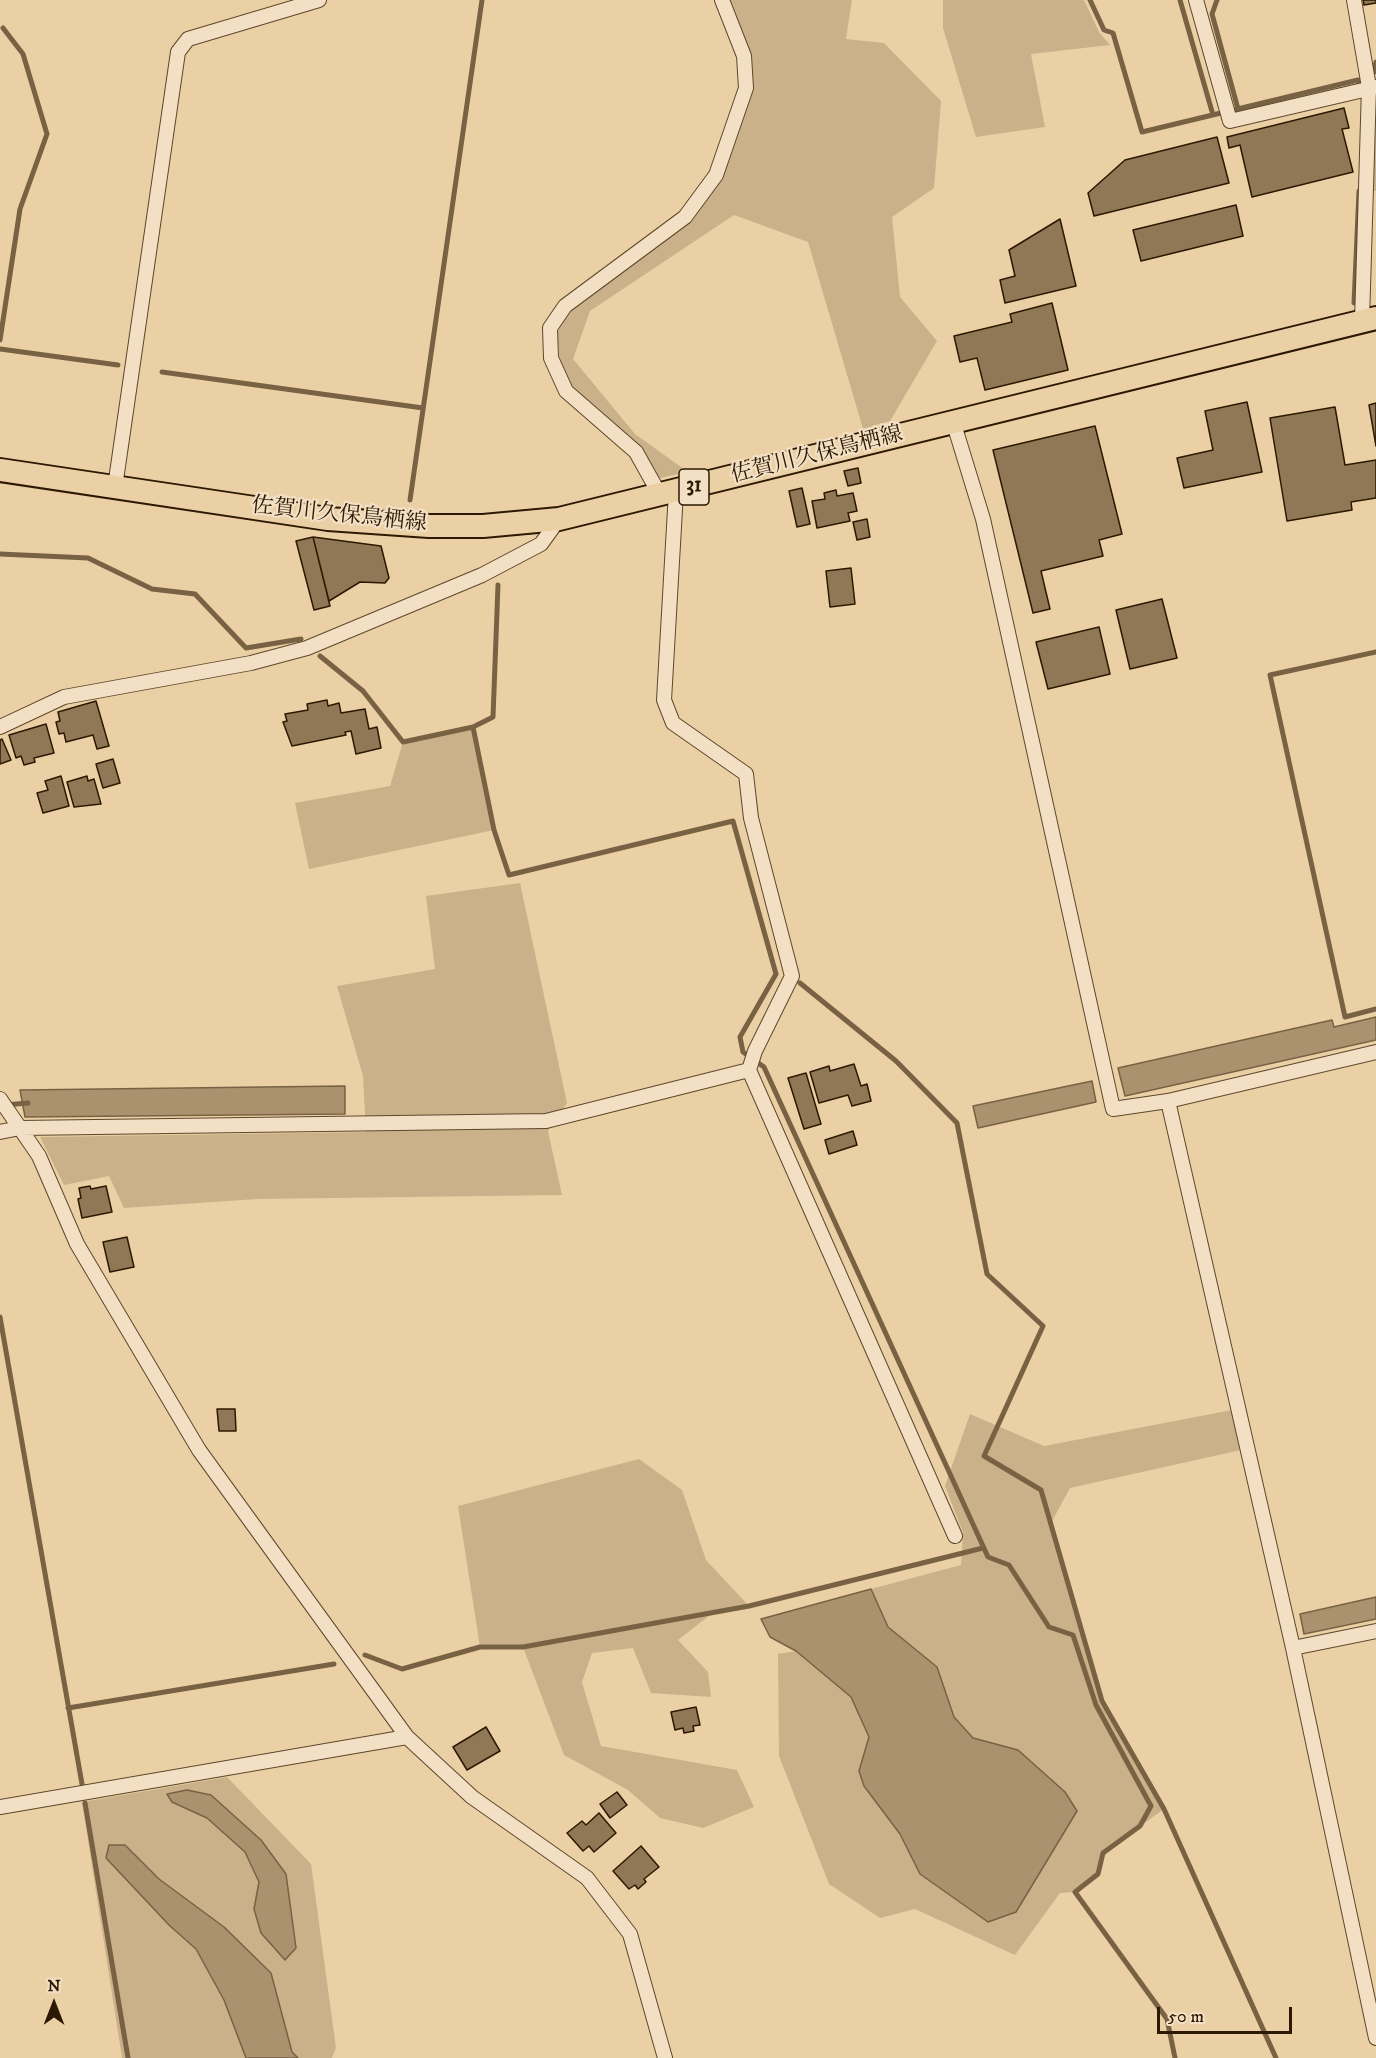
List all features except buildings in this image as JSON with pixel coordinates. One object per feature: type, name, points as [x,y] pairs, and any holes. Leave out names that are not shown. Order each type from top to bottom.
[{"type":"main road","name":"佐賀川久保鳥栖線","points":[[0,470],[328,519],[472,526],[559,519],[1369,320]]},
{"type":"street","points":[[115,487],[178,52],[188,39],[319,0]]},
{"type":"street","points":[[722,0],[744,56],[747,88],[716,175],[685,217],[565,306],[550,328],[551,358],[566,391],[636,452],[668,494],[664,700],[673,723],[746,774],[751,818],[792,976],[755,1051],[749,1070],[955,1536]]},
{"type":"street","points":[[1196,0],[1230,121],[1373,87]]},
{"type":"street","points":[[1354,0],[1373,87],[1369,320]]},
{"type":"street","points":[[953,421],[982,519],[1113,1109],[1168,1101],[1376,1052]]},
{"type":"street","points":[[0,727],[64,697],[251,663],[307,648],[482,575],[541,544],[559,519]]},
{"type":"street","points":[[0,1132],[20,1128],[546,1121],[749,1070]]},
{"type":"street","points":[[0,1099],[39,1156],[77,1244],[199,1450],[407,1737],[472,1797],[587,1878],[630,1934],[665,2058]]},
{"type":"street","points":[[1168,1101],[1293,1648],[1376,2038]]},
{"type":"street","points":[[1293,1648],[1376,1631]]},
{"type":"street","points":[[0,1807],[407,1737]]},
{"type":"shaded area","points":[[729,0],[852,0],[846,39],[884,43],[941,101],[934,188],[892,217],[900,297],[937,341],[890,421],[863,429],[808,242],[734,215],[590,311],[573,359],[635,434],[688,472],[660,478],[639,446],[570,387],[560,366],[557,333],[571,307],[722,176],[754,88],[751,56]]},
{"type":"shaded area","points":[[943,0],[1084,0],[1099,32],[1110,45],[1031,54],[1045,127],[976,137],[943,28]]},
{"type":"shaded area","points":[[1376,91],[1376,191],[1370,191],[1373,92]]},
{"type":"shaded area","points":[[473,727],[494,830],[309,869],[295,803],[390,786],[403,742]]},
{"type":"shaded area","points":[[520,883],[567,1103],[548,1131],[562,1195],[257,1199],[124,1208],[109,1176],[64,1185],[40,1137],[366,1132],[363,1076],[337,986],[435,969],[426,896]]},
{"type":"shaded area","points":[[1376,1017],[1376,1040],[1125,1096],[1118,1068],[1332,1020],[1334,1027]]},
{"type":"shaded area","points":[[1092,1081],[1096,1102],[978,1128],[973,1106]]},
{"type":"shaded area","points":[[345,1086],[345,1114],[25,1117],[20,1090]]},
{"type":"shaded area","points":[[1232,1410],[1241,1450],[1070,1488],[1051,1523],[1102,1701],[1164,1809],[1103,1853],[1098,1874],[1075,1892],[1060,1893],[1015,1955],[915,1909],[880,1918],[829,1884],[779,1756],[778,1654],[796,1651],[851,1697],[869,1737],[859,1771],[864,1786],[900,1834],[920,1874],[1018,1750],[973,1739],[954,1717],[937,1667],[888,1627],[871,1589],[961,1565],[963,1533],[945,1486],[970,1414],[1044,1446]]},
{"type":"shaded area","points":[[639,1459],[682,1490],[706,1560],[749,1606],[714,1612],[678,1640],[708,1672],[711,1697],[651,1693],[633,1648],[592,1653],[582,1682],[601,1746],[737,1770],[754,1807],[703,1828],[660,1818],[628,1790],[564,1755],[523,1647],[480,1647],[458,1506]]},
{"type":"shaded area","points":[[871,1589],[888,1627],[937,1667],[954,1717],[973,1738],[1018,1750],[1065,1792],[1077,1811],[1016,1912],[988,1922],[920,1874],[900,1834],[864,1786],[859,1771],[869,1737],[851,1697],[796,1651],[770,1637],[761,1619]]},
{"type":"shaded area","points":[[1376,1597],[1376,1619],[1304,1634],[1300,1614]]},
{"type":"shaded area","points":[[227,1777],[311,1864],[336,2048],[332,2058],[298,2058],[292,2053],[271,1973],[224,1927],[159,1879],[125,1845],[109,1845],[106,1858],[169,1925],[196,1949],[224,2000],[246,2058],[122,2058],[82,1802]],"holes":[[[207,1818],[261,1840],[286,1874],[296,1948],[285,1959],[274,1946],[254,1909],[259,1882],[245,1852]]]},
{"type":"shaded area","points":[[187,1790],[211,1795],[261,1840],[286,1874],[296,1948],[285,1960],[261,1933],[254,1909],[259,1882],[245,1852],[207,1818],[172,1802],[167,1794]]},
{"type":"shaded area","points":[[109,1845],[125,1845],[159,1879],[224,1927],[271,1973],[292,2052],[298,2058],[246,2058],[224,2000],[196,1949],[169,1925],[106,1858]]},
{"type":"waterway","points":[[410,500],[482,0]]},
{"type":"waterway","points":[[1090,0],[1104,30],[1113,33],[1142,132],[1358,80],[1361,89]]},
{"type":"waterway","points":[[1180,0],[1213,115]]},
{"type":"waterway","points":[[1217,0],[1212,14],[1238,109]]},
{"type":"waterway","points":[[0,340],[20,209],[47,134],[23,54],[3,28]]},
{"type":"waterway","points":[[1374,72],[1376,62]]},
{"type":"waterway","points":[[1354,303],[1359,191]]},
{"type":"waterway","points":[[0,349],[118,365]]},
{"type":"waterway","points":[[162,372],[423,408]]},
{"type":"waterway","points":[[0,554],[88,558],[152,589],[195,594],[246,648],[301,639]]},
{"type":"waterway","points":[[498,585],[493,717],[473,727],[494,830],[509,875],[733,821],[776,974],[740,1037],[743,1052],[764,1067],[988,1557],[1009,1565],[1049,1627],[1073,1635],[1096,1705],[1151,1806],[1140,1826],[1103,1853],[1098,1874],[1075,1892],[1167,2019],[1175,2058]]},
{"type":"waterway","points":[[1376,652],[1270,675],[1345,1017],[1376,1009]]},
{"type":"waterway","points":[[320,656],[363,691],[403,742],[473,727]]},
{"type":"waterway","points":[[800,983],[896,1061],[957,1123],[987,1274],[1043,1326],[984,1456],[1041,1490],[1102,1701],[1164,1809],[1276,2058]]},
{"type":"waterway","points":[[5,1105],[28,1103]]},
{"type":"waterway","points":[[0,1317],[82,1784]]},
{"type":"waterway","points":[[365,1655],[402,1669],[480,1647],[523,1647],[749,1606],[983,1548]]},
{"type":"waterway","points":[[68,1708],[334,1664]]},
{"type":"waterway","points":[[85,1803],[128,2058]]}]
